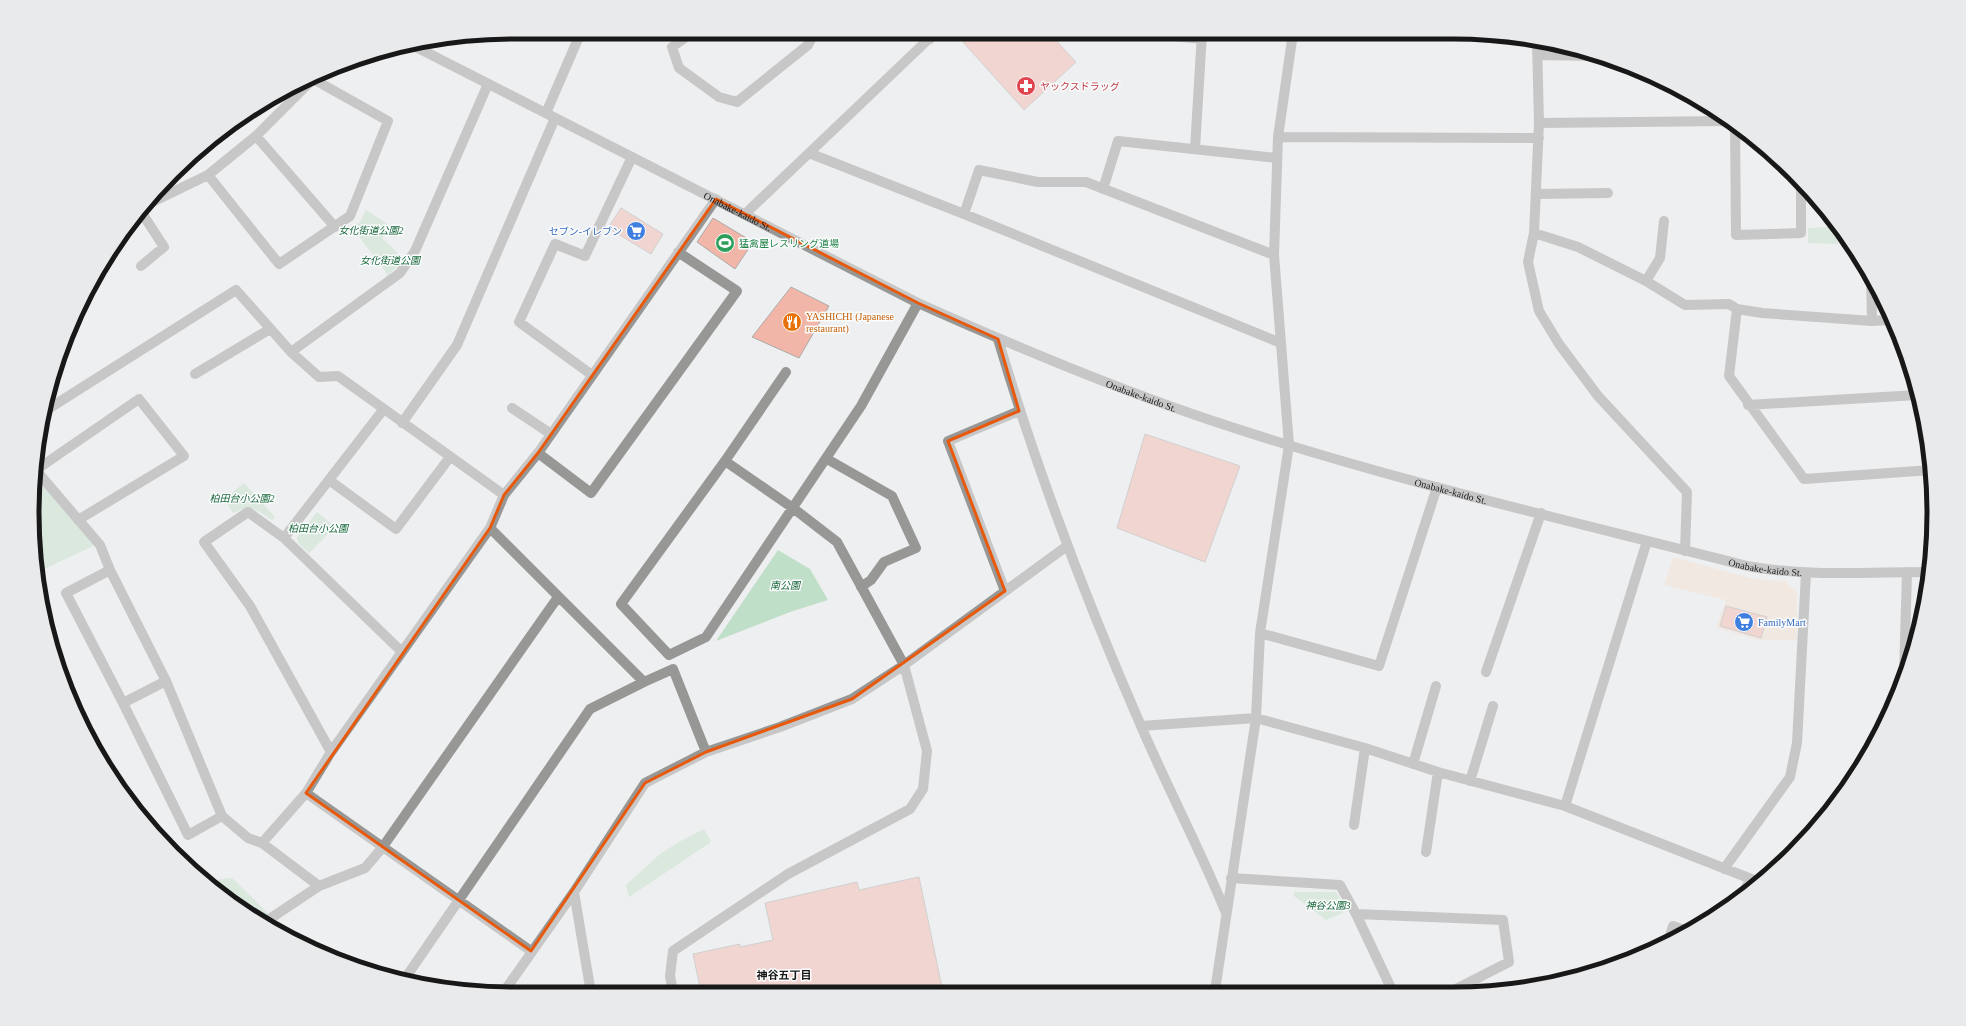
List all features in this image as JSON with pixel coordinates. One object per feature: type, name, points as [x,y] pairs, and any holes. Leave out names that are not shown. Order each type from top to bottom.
[{"type":"street","points":[[546,113],[578,39]]},
{"type":"street","points":[[682,39],[672,46],[679,68],[719,97],[737,102],[808,45],[811,39]]},
{"type":"street","points":[[745,214],[924,39]]},
{"type":"street","points":[[1195,149],[1202,39]]},
{"type":"street","points":[[1215,987],[1256,718],[1260,633],[1289,445],[1274,255],[1278,137],[1292,39]]},
{"type":"street","points":[[1537,47],[1540,123],[1538,138],[1537,194],[1534,233],[1528,262],[1539,311],[1559,344],[1598,396],[1687,492],[1685,551]]},
{"type":"street","name":"Onabake-kaido St.","points":[[419,49],[918,303],[998,339],[1116,386],[1209,420],[1289,445],[1438,487],[1747,566],[1776,571],[1806,573],[1923,572]]},
{"type":"street","points":[[1538,55],[1578,56]]},
{"type":"street","points":[[208,175],[279,264],[350,216],[388,121],[319,81]]},
{"type":"street","points":[[291,352],[400,273],[414,252],[488,84]]},
{"type":"street","points":[[158,199],[208,175],[256,136],[305,87]]},
{"type":"street","points":[[402,423],[458,345],[556,118]]},
{"type":"street","points":[[1540,123],[1719,121]]},
{"type":"street","points":[[1735,132],[1736,235],[1801,233],[1801,192]]},
{"type":"street","points":[[256,136],[335,227]]},
{"type":"street","points":[[1278,137],[1538,138]]},
{"type":"street","points":[[1103,190],[1118,141],[1277,158]]},
{"type":"street","points":[[809,153],[964,214],[1281,343]]},
{"type":"street","points":[[592,375],[519,322],[555,244],[585,256],[632,157]]},
{"type":"street","points":[[964,214],[979,170],[1038,182],[1086,182],[1103,190],[1274,255]]},
{"type":"street","points":[[1537,194],[1608,193]]},
{"type":"street","points":[[262,843],[306,793],[331,752],[490,528],[504,495],[538,453],[716,199]]},
{"type":"street","points":[[141,266],[164,247],[144,216]]},
{"type":"street","points":[[1646,281],[1660,258],[1664,221]]},
{"type":"street","points":[[1534,233],[1578,247],[1646,281],[1685,305],[1729,304],[1737,309],[1762,313],[1872,321],[1886,320]]},
{"type":"street","points":[[538,453],[591,493],[737,291],[678,252]]},
{"type":"street","points":[[51,407],[236,290],[291,352],[319,377],[338,376],[383,410],[504,495]]},
{"type":"street","points":[[1871,291],[1872,321]]},
{"type":"street","points":[[786,372],[725,461],[621,604],[669,655],[706,637],[862,406],[918,303]]},
{"type":"street","points":[[1737,309],[1729,376],[1748,405],[1804,479],[1925,470]]},
{"type":"street","points":[[195,374],[270,329]]},
{"type":"street","points":[[998,339],[1019,411],[1067,546],[1141,726],[1226,914]]},
{"type":"street","points":[[1748,405],[1912,395]]},
{"type":"street","points":[[41,469],[139,399],[184,456],[78,520]]},
{"type":"street","points":[[512,408],[551,434]]},
{"type":"street","points":[[284,538],[383,410]]},
{"type":"street","points":[[1005,591],[948,441],[1019,411]]},
{"type":"street","points":[[329,480],[396,530],[450,457]]},
{"type":"street","points":[[827,459],[892,496],[916,548],[884,562],[871,580],[862,587]]},
{"type":"street","points":[[672,987],[670,976],[673,951],[788,874],[910,809],[923,789],[927,751],[904,665],[837,542],[793,508],[725,461]]},
{"type":"street","points":[[41,476],[100,545],[110,570],[166,681],[222,816],[248,838],[262,843],[319,886]]},
{"type":"street","points":[[1260,633],[1379,666],[1438,487]]},
{"type":"street","points":[[331,752],[250,606],[204,542],[248,512],[284,538],[402,652]]},
{"type":"street","points":[[1486,672],[1541,513]]},
{"type":"street","points":[[490,528],[644,682]]},
{"type":"street","points":[[1565,806],[1646,541]]},
{"type":"street","points":[[507,987],[574,892],[645,783],[706,752],[780,727],[852,699],[904,665],[1067,546]]},
{"type":"street","points":[[110,570],[66,593],[123,703],[188,835],[222,816]]},
{"type":"street","points":[[1907,572],[1907,649]]},
{"type":"street","points":[[1724,869],[1790,777],[1797,743],[1806,573]]},
{"type":"street","points":[[270,919],[319,886],[365,868],[382,848],[558,597]]},
{"type":"street","points":[[408,975],[460,901],[590,709],[673,669],[706,752]]},
{"type":"street","points":[[123,703],[166,681]]},
{"type":"street","points":[[1413,764],[1436,686]]},
{"type":"street","points":[[1470,781],[1493,706]]},
{"type":"street","points":[[1141,726],[1256,718],[1365,748],[1438,772],[1565,806],[1752,880]]},
{"type":"street","points":[[1354,825],[1365,748]]},
{"type":"street","points":[[1426,852],[1438,772]]},
{"type":"street","points":[[306,793],[382,848],[531,951]]},
{"type":"street","points":[[1232,878],[1340,885],[1356,914],[1391,987]]},
{"type":"street","points":[[574,892],[590,987]]},
{"type":"street","points":[[1356,914],[1503,920],[1509,962],[1462,987]]},
{"type":"street","points":[[1671,934],[1673,926],[1680,929]]},
{"type":"highlighted area","points":[[716,199],[918,303],[998,339],[1019,411],[948,441],[1005,591],[852,699],[706,752],[645,783],[531,951],[306,793],[490,528],[504,495],[538,453]]},
{"type":"shaded area","points":[[1673,557],[1754,579],[1785,581],[1797,592],[1797,640],[1759,640],[1716,628],[1726,600],[1664,585]]},
{"type":"green space","points":[[366,210],[389,225],[382,238],[405,260],[388,275],[351,226],[360,222]]},
{"type":"green space","points":[[1831,227],[1834,232],[1838,244],[1808,243],[1808,228]]},
{"type":"green space","points":[[40,480],[95,545],[43,570],[39,513]]},
{"type":"green space","name":"柏田台小公園2","points":[[244,483],[275,517],[272,520],[254,509],[245,509],[233,513],[224,499]]},
{"type":"green space","name":"柏田台小公園","points":[[317,512],[335,527],[309,553],[298,543],[297,537]]},
{"type":"green space","name":"南公園","points":[[778,550],[810,569],[828,600],[790,612],[716,641]]},
{"type":"green space","points":[[704,829],[711,842],[629,897],[626,885],[660,854]]},
{"type":"green space","points":[[232,878],[270,915],[267,917],[250,907],[213,880]]},
{"type":"green space","name":"神谷公園3","points":[[1294,892],[1336,892],[1345,908],[1343,913],[1326,920],[1294,896]]},
{"type":"building","name":"ヤックスドラッグ","points":[[966,39],[1055,39],[1076,62],[1024,110],[963,42]]},
{"type":"building","name":"セブン-イレブン","points":[[621,208],[663,234],[651,254],[608,228]]},
{"type":"building","points":[[713,218],[753,242],[735,269],[697,242]]},
{"type":"building","name":"YASHICHI (Japanese restaurant)","points":[[791,287],[829,306],[799,358],[752,337]]},
{"type":"building","points":[[1145,434],[1240,466],[1205,562],[1117,528]]},
{"type":"building","name":"FamilyMart","points":[[1726,606],[1767,617],[1761,638],[1720,626]]},
{"type":"building","points":[[919,877],[942,987],[700,987],[693,954],[740,944],[740,947],[773,940],[765,903],[857,882],[859,890]]},
{"type":"place","name":"ヤックスドラッグ","points":[[1026,86]]},
{"type":"place","name":"セブン-イレブン","points":[[636,231]]},
{"type":"place","name":"猛禽屋レスリング道場","points":[[725,243]]},
{"type":"place","name":"YASHICHI (Japanese restaurant)","points":[[792,322]]},
{"type":"place","name":"FamilyMart","points":[[1744,622]]},
{"type":"district","name":"神谷五丁目","points":[[784,975]]},
{"type":"park label","name":"女化街道公園2","points":[[371,230]]},
{"type":"park label","name":"女化街道公園","points":[[390,260]]}]
